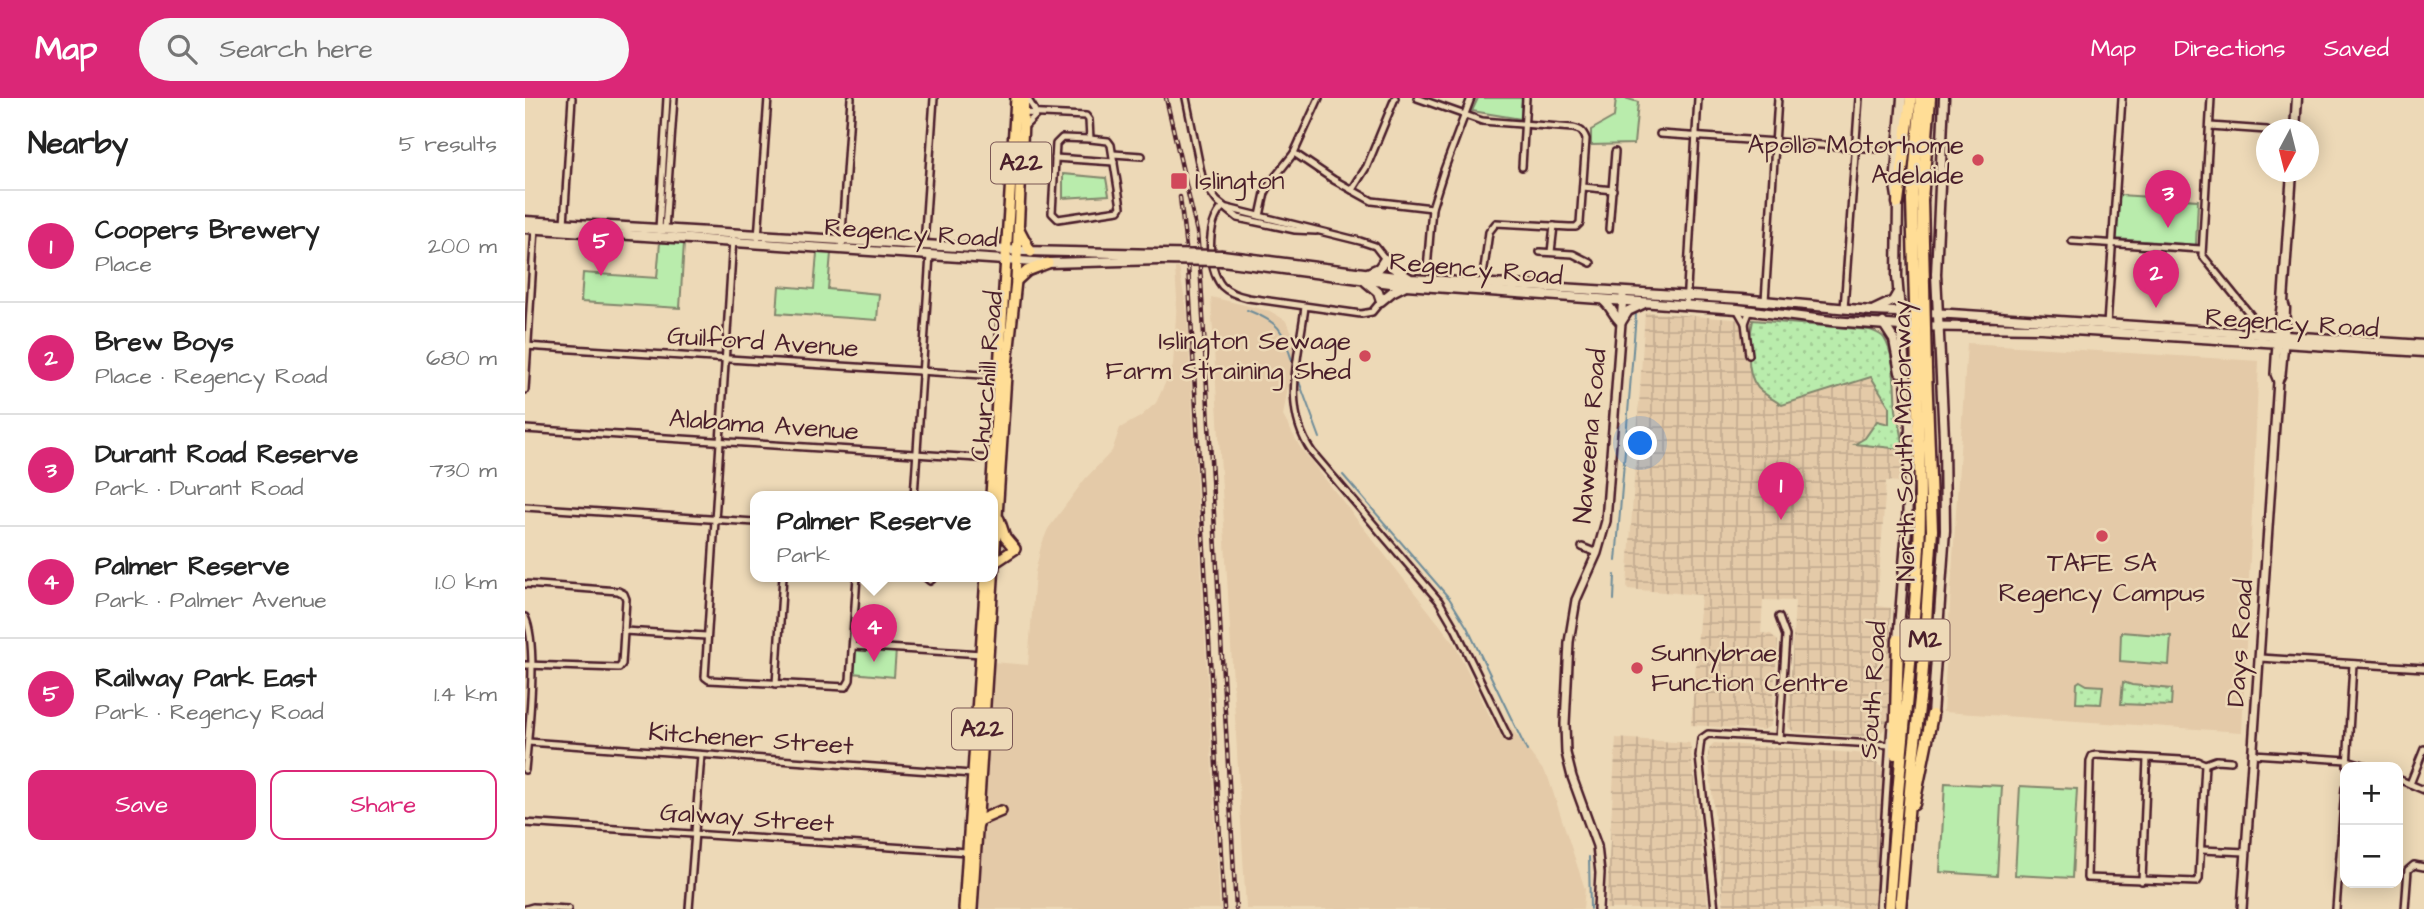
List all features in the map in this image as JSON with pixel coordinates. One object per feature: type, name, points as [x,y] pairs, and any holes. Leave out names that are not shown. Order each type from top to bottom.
[{"type":"highway","points":[[1898,203],[1910,98]]},
{"type":"highway","name":"North South Motorway","points":[[1900,909],[1922,682],[1931,530],[1922,371],[1917,200],[1921,98]]},
{"type":"highway","name":"North South Motorway","points":[[1917,200],[1930,98]]},
{"type":"highway","name":"North South Motorway","points":[[1888,909],[1919,545],[1922,371]]},
{"type":"highway","points":[[1894,817],[1898,640]]},
{"type":"highway","name":"M2","points":[[1906,837],[1932,715]]},
{"type":"main road","name":"Churchill Road","points":[[992,491],[1016,281],[1012,256],[1019,229],[1023,130],[1016,98]]},
{"type":"main road","name":"Churchill Road","points":[[997,491],[998,376],[1012,256],[1019,113],[1026,98]]},
{"type":"main road","name":"South Road","points":[[1898,640],[1907,528],[1910,427],[1899,313],[1898,203],[1895,185],[1902,98]]},
{"type":"main road","points":[[1939,349],[1935,274],[1944,98]]},
{"type":"main road","points":[[2296,119],[2297,98]]},
{"type":"main road","name":"Days Road","points":[[2280,339],[2279,319],[2283,302],[2291,182]]},
{"type":"main road","name":"Regency Road","points":[[525,221],[564,227],[841,244],[924,245],[1048,263],[1160,257]]},
{"type":"main road","name":"Regency Road","points":[[525,228],[662,229],[733,237]]},
{"type":"main road","points":[[1019,229],[1031,252]]},
{"type":"main road","name":"Regency Road","points":[[841,244],[930,255],[1012,256],[1031,252],[1222,258],[1408,282],[1623,297],[1741,299],[2106,328],[2424,345]]},
{"type":"main road","points":[[1385,259],[1408,282],[1381,301],[1378,292],[1363,277],[1379,268],[1385,259]]},
{"type":"main road","points":[[1016,281],[1027,271],[1048,263]]},
{"type":"main road","name":"Regency Road","points":[[1573,293],[1603,300],[1623,297],[1646,303],[1751,310],[1832,321],[1901,326],[2257,333],[2280,339],[2424,352]]},
{"type":"main road","points":[[1871,311],[1890,303],[1898,293]]},
{"type":"main road","points":[[1938,297],[1943,307],[1951,314]]},
{"type":"main road","points":[[1741,299],[1751,310]]},
{"type":"main road","points":[[1603,300],[1621,322],[1632,308],[1646,303]]},
{"type":"main road","name":"Days Road","points":[[2280,339],[2285,308],[2283,302]]},
{"type":"main road","points":[[2257,333],[2270,330],[2279,319]]},
{"type":"main road","points":[[1883,323],[1894,340],[1910,427]]},
{"type":"main road","points":[[1939,349],[1940,337],[1950,332],[1966,333],[1974,327]]},
{"type":"main road","name":"M2","points":[[1932,715],[1945,530],[1939,349]]},
{"type":"main road","points":[[998,517],[1005,537],[1015,549],[998,560]]},
{"type":"main road","name":"Churchill Road","points":[[972,909],[986,582]]},
{"type":"main road","name":"Churchill Road","points":[[964,909],[972,774],[992,582]]},
{"type":"main road","points":[[977,826],[980,820],[1001,811]]},
{"type":"street","points":[[564,227],[572,98]]},
{"type":"street","points":[[662,229],[667,98]]},
{"type":"street","points":[[662,229],[674,98]]},
{"type":"street","points":[[758,239],[768,98]]},
{"type":"street","points":[[841,244],[851,98]]},
{"type":"street","points":[[924,245],[934,98]]},
{"type":"street","points":[[1026,98],[1037,114]]},
{"type":"street","points":[[1186,98],[1203,182],[1223,207],[1238,218],[1259,218],[1295,230],[1316,231],[1375,246],[1385,259]]},
{"type":"street","points":[[1259,218],[1265,193],[1294,153],[1319,98]]},
{"type":"street","points":[[1352,190],[1367,166],[1395,98]]},
{"type":"street","points":[[1417,98],[1482,121],[1581,130],[1585,139],[1580,223],[1576,227],[1500,222],[1492,226],[1482,287]]},
{"type":"street","points":[[1427,270],[1433,208],[1471,98]]},
{"type":"street","points":[[1522,167],[1526,98]]},
{"type":"street","points":[[1686,306],[1699,98]]},
{"type":"street","points":[[1765,301],[1778,98]]},
{"type":"street","points":[[1845,309],[1859,98]]},
{"type":"street","points":[[2106,328],[2122,98]]},
{"type":"street","points":[[2211,98],[2201,249],[2205,261],[2253,318],[2257,333]]},
{"type":"street","points":[[1019,113],[1086,116],[1089,120],[1090,139]]},
{"type":"street","points":[[1023,130],[1037,114]]},
{"type":"street","points":[[2210,126],[2256,129]]},
{"type":"street","points":[[1660,134],[1879,149]]},
{"type":"street","points":[[1058,139],[1090,139],[1110,142],[1121,206],[1119,210],[1058,219],[1052,213],[1058,139]]},
{"type":"street","points":[[1609,229],[1615,152]]},
{"type":"street","points":[[1294,153],[1372,201],[1433,208]]},
{"type":"street","points":[[1113,154],[1142,156]]},
{"type":"street","points":[[1055,158],[1114,162]]},
{"type":"street","points":[[1583,187],[1613,190]]},
{"type":"street","points":[[1223,207],[1217,214],[1210,244],[1221,285],[1233,294],[1361,314],[1372,312],[1381,301]]},
{"type":"street","points":[[1551,252],[1554,226]]},
{"type":"street","points":[[525,390],[535,228]]},
{"type":"street","points":[[733,237],[704,674],[709,680],[846,687],[850,683],[857,582]]},
{"type":"street","points":[[2072,241],[2201,249]]},
{"type":"street","points":[[1540,252],[1577,255],[1591,263]]},
{"type":"street","points":[[914,491],[930,255]]},
{"type":"street","name":"Naweena Road","points":[[1598,909],[1600,873],[1597,846],[1572,777],[1566,753],[1565,724],[1572,619],[1581,585],[1597,553],[1606,521],[1623,297]]},
{"type":"street","points":[[1305,307],[1295,378],[1294,411],[1302,437],[1439,601],[1456,630],[1507,737]]},
{"type":"street","points":[[1737,309],[1745,323],[1749,355]]},
{"type":"street","points":[[1745,323],[1751,310]]},
{"type":"street","name":"Days Road","points":[[2242,909],[2278,381],[2281,375],[2280,339]]},
{"type":"street","name":"Guilford Avenue","points":[[526,346],[998,376]]},
{"type":"street","name":"Alabama Avenue","points":[[525,429],[997,460]]},
{"type":"street","points":[[527,506],[750,522]]},
{"type":"street","points":[[1582,547],[1597,553]]},
{"type":"street","points":[[776,684],[783,582]]},
{"type":"street","points":[[525,584],[621,592],[626,599],[622,664],[619,668],[528,665]]},
{"type":"street","points":[[525,617],[530,626],[525,770]]},
{"type":"street","points":[[1779,617],[1786,636],[1779,738]]},
{"type":"street","points":[[624,631],[706,636]]},
{"type":"street","name":"South Road","points":[[1879,909],[1898,640]]},
{"type":"street","points":[[853,646],[984,654]]},
{"type":"street","points":[[2260,658],[2424,668]]},
{"type":"street","points":[[2347,762],[2353,664]]},
{"type":"street","points":[[1715,909],[1699,757],[1702,739],[1709,734],[1890,745]]},
{"type":"street","name":"Kitchener Street","points":[[528,743],[972,774]]},
{"type":"street","points":[[2410,784],[2424,749]]},
{"type":"street","points":[[2253,754],[2340,763]]},
{"type":"street","points":[[690,909],[701,755]]},
{"type":"street","points":[[2205,764],[2197,883],[2087,878],[2092,756],[2198,761],[2205,764],[2216,760],[2231,761]]},
{"type":"street","points":[[2142,881],[2147,759]]},
{"type":"street","points":[[2403,781],[2424,790]]},
{"type":"street","name":"Galway Street","points":[[525,823],[967,852]]},
{"type":"street","points":[[2336,909],[2342,825]]},
{"type":"street","points":[[2201,850],[2246,852]]},
{"type":"street","points":[[2405,909],[2408,870],[2414,865],[2424,867]]},
{"type":"street","points":[[526,909],[568,909]]},
{"type":"shaded area","points":[[1175,268],[1179,268],[1187,311],[1220,909],[977,909],[992,662],[1028,665],[1035,573],[1048,529],[1085,479],[1112,451],[1120,428],[1140,417],[1156,403],[1173,366],[1177,299]]},
{"type":"shaded area","points":[[1211,297],[1270,311],[1285,320],[1292,332],[1294,350],[1283,416],[1300,447],[1454,643],[1497,731],[1509,725],[1548,777],[1585,889],[1583,909],[1246,909]]},
{"type":"shaded area","points":[[1645,312],[1870,330],[1885,339],[1893,366],[1896,412],[1903,443],[1901,482],[1886,481],[1877,606],[1891,608],[1890,627],[1893,633],[1887,727],[1876,737],[1794,732],[1788,727],[1795,601],[1763,600],[1761,633],[1771,634],[1778,641],[1771,726],[1763,730],[1691,725],[1701,595],[1627,589]]},
{"type":"shaded area","name":"TAFE SA Regency Campus","points":[[1967,343],[2259,361],[2242,732],[1943,712]]},
{"type":"shaded area","points":[[1616,738],[1690,743],[1708,909],[1606,909]]},
{"type":"shaded area","points":[[1714,743],[1869,754],[1884,770],[1875,909],[1724,909],[1708,754]]},
{"type":"green space","points":[[1478,98],[1522,98],[1521,119],[1472,111]]},
{"type":"green space","points":[[1625,98],[1638,102],[1634,144],[1591,145],[1591,130],[1614,117],[1616,99]]},
{"type":"green space","points":[[1063,174],[1106,178],[1109,195],[1063,198]]},
{"type":"green space","points":[[2119,195],[2198,200],[2196,245],[2116,239]]},
{"type":"green space","points":[[660,242],[684,243],[680,308],[581,302],[583,273],[657,278]]},
{"type":"green space","points":[[817,253],[831,253],[828,289],[879,294],[877,320],[777,313],[779,286],[814,289]]},
{"type":"green space","points":[[1753,320],[1870,330],[1883,337],[1893,363],[1902,449],[1855,444],[1865,438],[1877,421],[1889,424],[1889,406],[1871,377],[1782,405],[1761,391],[1754,381],[1749,364]]},
{"type":"green space","points":[[2121,632],[2171,636],[2169,665],[2120,661]]},
{"type":"green space","points":[[854,647],[896,650],[894,677],[852,673]]},
{"type":"green space","points":[[2080,681],[2087,685],[2103,686],[2101,704],[2076,703],[2077,683]]},
{"type":"green space","points":[[2123,682],[2172,689],[2171,706],[2121,704]]},
{"type":"green space","points":[[1945,783],[2002,786],[1997,876],[1940,872]]},
{"type":"green space","points":[[2020,786],[2077,789],[2072,878],[2015,875]]},
{"type":"waterway","points":[[1247,310],[1274,324],[1283,336],[1293,364]]},
{"type":"waterway","points":[[1616,561],[1636,314]]},
{"type":"waterway","points":[[1297,376],[1320,438]]},
{"type":"waterway","points":[[1343,475],[1449,598],[1467,627],[1527,751]]},
{"type":"waterway","points":[[1614,600],[1615,575]]},
{"type":"waterway","points":[[1589,857],[1590,909]]},
{"type":"railway","points":[[1166,98],[1197,232],[1236,909]]},
{"type":"railway","points":[[1180,197],[1188,265],[1224,909]]},
{"type":"place","name":"Apollo Motorhome Adelaide","points":[[1978,160]]},
{"type":"place","name":"Islington","points":[[1179,181]]},
{"type":"place","name":"Durant Road Reserve","points":[[2168,228]]},
{"type":"place","name":"Railway Park East","points":[[601,276]]},
{"type":"place","name":"Brew Boys","points":[[2156,308]]},
{"type":"place","name":"Islington Sewage Farm Straining Shed","points":[[1365,356]]},
{"type":"place","name":"Coopers Brewery","points":[[1781,520]]},
{"type":"place","name":"TAFE SA Regency Campus","points":[[2102,536]]},
{"type":"place","name":"Palmer Reserve","points":[[874,662]]},
{"type":"place","name":"Sunnybrae Function Centre","points":[[1637,668]]}]
